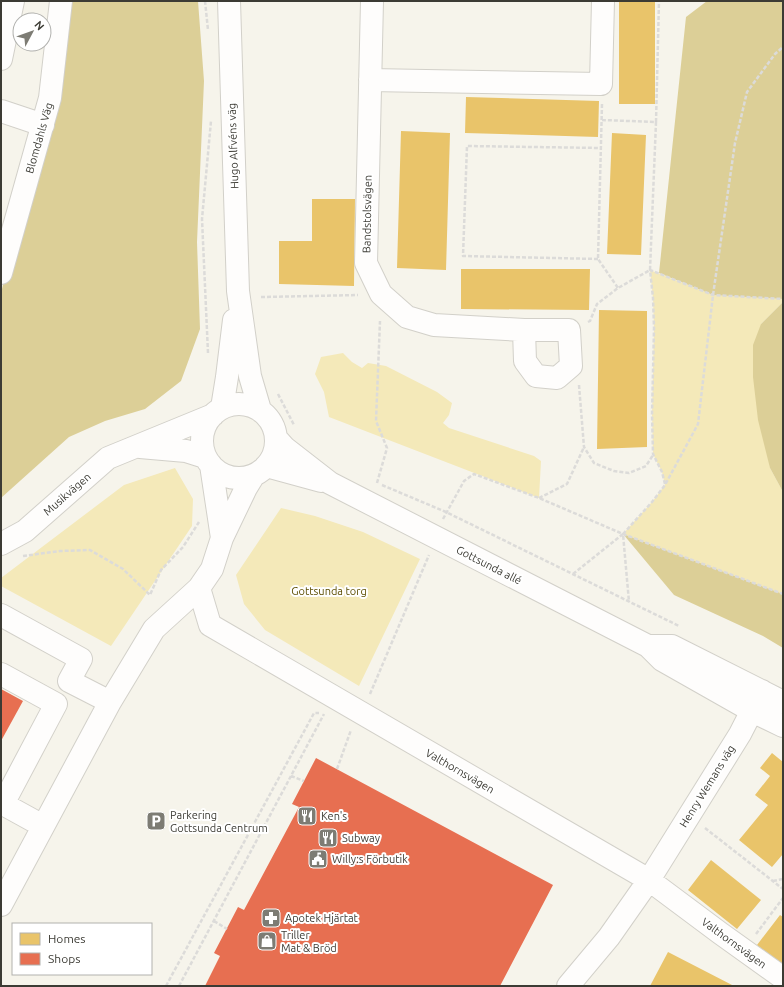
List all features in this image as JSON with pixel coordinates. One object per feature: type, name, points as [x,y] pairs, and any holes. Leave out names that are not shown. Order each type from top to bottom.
[{"type":"street","points":[[1,59],[13,1]]},
{"type":"street","name":"Blomdahls Väg","points":[[1,273],[50,98],[61,1]]},
{"type":"street","name":"Hugo Alfvéns väg","points":[[229,1],[238,291],[250,376],[260,410]]},
{"type":"street","name":"Bandstolsvägen","points":[[372,1],[364,31],[365,76],[361,120],[360,167],[366,263],[381,294],[407,317],[434,325],[524,330],[569,330]]},
{"type":"street","points":[[365,76],[601,84],[603,1]]},
{"type":"street","points":[[1,111],[43,125]]},
{"type":"street","name":"Hugo Alfvéns väg","points":[[217,411],[227,377],[238,291]]},
{"type":"street","points":[[524,330],[525,361],[536,376],[557,378],[571,366],[569,330]]},
{"type":"street","points":[[1,905],[110,702],[154,629],[199,588],[212,568],[222,538],[260,471],[274,454],[276,438],[271,422],[260,410],[245,404],[233,404],[217,411],[206,424],[202,436],[202,446],[208,461],[219,514],[222,538]]},
{"type":"street","name":"Musikvägen","points":[[1,544],[25,531],[108,458],[217,411]]},
{"type":"street","name":"Gottsunda allé","points":[[276,438],[285,448],[330,483],[648,646],[662,660],[752,711],[783,726]]},
{"type":"street","name":"Musikvägen","points":[[135,447],[186,451],[208,461]]},
{"type":"street","points":[[208,461],[219,472],[229,477],[240,478],[260,471]]},
{"type":"street","name":"Gottsunda allé","points":[[260,471],[330,483]]},
{"type":"street","name":"Valthornsvägen","points":[[199,588],[210,625],[356,720],[649,880],[783,978]]},
{"type":"street","points":[[1,615],[81,659],[3,804],[43,826]]},
{"type":"street","name":"Gottsunda allé","points":[[648,646],[672,646],[783,702]]},
{"type":"street","points":[[1,674],[56,704]]},
{"type":"street","points":[[69,681],[110,702]]},
{"type":"street","name":"Henry Wemans väg","points":[[568,986],[608,938],[649,880],[740,734],[762,691]]},
{"type":"path","points":[[205,1],[208,32]]},
{"type":"path","points":[[659,1],[650,270],[654,328],[652,414],[653,454],[662,472],[665,485]]},
{"type":"path","points":[[573,574],[623,534],[652,502],[665,485],[698,424],[713,294],[735,143],[747,92],[775,54],[783,47]]},
{"type":"path","points":[[601,84],[602,120],[598,259],[618,288]]},
{"type":"path","points":[[208,357],[202,219],[211,118]]},
{"type":"path","points":[[602,120],[656,122]]},
{"type":"path","points":[[598,259],[463,256],[467,146],[601,148]]},
{"type":"path","points":[[650,270],[713,294],[783,299]]},
{"type":"path","points":[[569,330],[590,321],[597,304],[618,288],[650,270]]},
{"type":"path","points":[[260,292],[261,303]]},
{"type":"path","points":[[261,297],[381,294],[376,421],[387,448],[377,483]]},
{"type":"path","points":[[539,498],[567,484],[584,447],[581,388],[571,366]]},
{"type":"path","points":[[275,388],[297,431]]},
{"type":"path","points":[[584,447],[594,463],[614,471],[629,473],[646,466],[653,454]]},
{"type":"path","points":[[337,769],[356,720],[437,538],[441,522],[464,481],[474,474],[539,498],[623,534],[783,594]]},
{"type":"path","points":[[371,480],[446,512],[685,629]]},
{"type":"path","points":[[22,556],[60,551],[90,550],[123,569],[150,595],[161,570],[183,547],[206,512],[219,514]]},
{"type":"path","points":[[623,534],[629,602]]},
{"type":"path","points":[[166,986],[314,712],[329,713]]},
{"type":"path","points":[[179,986],[324,714],[331,717]]},
{"type":"path","points":[[291,776],[304,781]]},
{"type":"path","points":[[706,828],[783,889]]},
{"type":"path","points":[[773,881],[783,878]]},
{"type":"path","points":[[753,938],[783,898]]},
{"type":"path","points":[[214,921],[227,929]]},
{"type":"green space","points":[[650,270],[713,295],[783,299],[783,302],[761,324],[770,468],[783,492],[783,594],[623,534],[665,485],[662,472],[653,454],[652,414],[654,328]]},
{"type":"green space","points":[[343,353],[352,362],[362,368],[368,363],[386,366],[437,392],[452,403],[449,415],[443,423],[449,428],[534,456],[541,461],[539,498],[329,417],[324,392],[315,374],[321,357]]},
{"type":"green space","points":[[175,468],[193,499],[192,526],[111,646],[1,586],[1,578],[124,485]]},
{"type":"green space","name":"Gottsunda torg","points":[[281,508],[315,516],[363,532],[420,559],[359,686],[265,630],[244,604],[236,575]]},
{"type":"shaded area","points":[[66,1],[198,1],[204,81],[197,242],[200,329],[181,381],[145,409],[105,421],[69,437],[1,498],[1,293],[43,125]]},
{"type":"shaded area","points":[[707,1],[783,1],[783,299],[713,295],[659,273],[686,17]]},
{"type":"shaded area","points":[[783,302],[783,492],[770,468],[758,420],[753,377],[753,345],[761,324]]},
{"type":"shaded area","points":[[623,534],[783,594],[783,648],[763,636],[674,595]]},
{"type":"building: Homes","points":[[619,1],[655,1],[655,104],[619,104]]},
{"type":"building: Homes","points":[[466,97],[599,101],[598,137],[465,133]]},
{"type":"building: Homes","points":[[401,131],[450,133],[446,270],[397,268]]},
{"type":"building: Homes","points":[[612,133],[646,135],[641,255],[607,254]]},
{"type":"building: Homes","points":[[312,199],[355,199],[354,286],[279,284],[279,241],[312,241]]},
{"type":"building: Homes","points":[[461,269],[590,269],[589,310],[461,309]]},
{"type":"building: Homes","points":[[599,310],[647,311],[647,447],[597,449]]},
{"type":"building: Homes","points":[[772,753],[783,762],[783,854],[772,867],[739,840],[768,805],[755,795],[770,776],[760,768]]},
{"type":"building: Homes","points":[[711,860],[761,900],[737,929],[688,890]]},
{"type":"building: Homes","points":[[780,915],[783,917],[783,966],[757,945]]},
{"type":"building: Homes","points":[[668,952],[734,986],[650,986]]},
{"type":"building: Shops","points":[[1,689],[23,701],[1,741]]},
{"type":"building: Shops","points":[[316,758],[553,885],[500,986],[205,986],[220,956],[214,953],[238,907],[244,910],[299,807],[292,804]]},
{"type":"place","name":"Ken's","points":[[307,816]]},
{"type":"place","name":"Parkering Gottsunda Centrum","points":[[156,821]]},
{"type":"place","name":"Subway","points":[[328,838]]},
{"type":"place","name":"Willy:s Förbutik","points":[[318,859]]},
{"type":"place","name":"Apotek Hjärtat","points":[[271,918]]},
{"type":"place","name":"Triller Mat & Bröd","points":[[267,941]]}]
